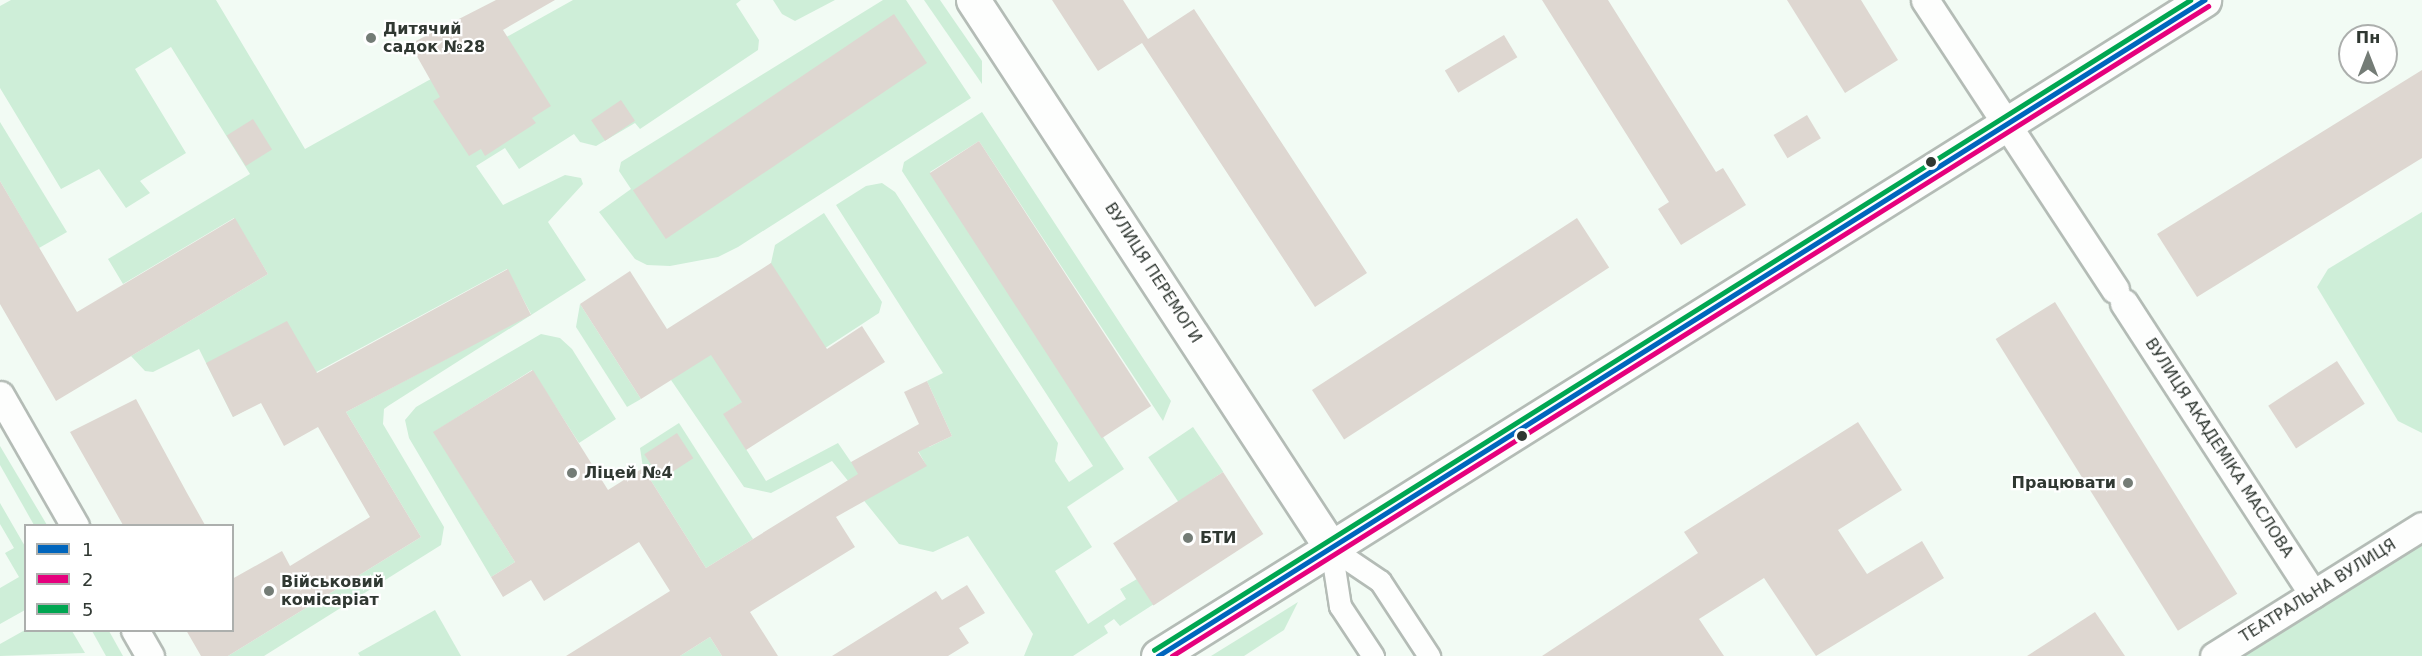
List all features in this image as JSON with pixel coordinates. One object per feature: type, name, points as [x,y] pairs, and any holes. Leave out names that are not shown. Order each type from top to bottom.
[{"type":"main road","name":"ВУЛИЦЯ ПЕРЕМОГИ","points":[[973,0],[1331,548]]},
{"type":"main road","points":[[1158,656],[2204,0]]},
{"type":"street","name":"ВУЛИЦЯ АКАДЕМІКА МАСЛОВА","points":[[1925,0],[2008,123],[2313,594]]},
{"type":"street","points":[[0,395],[74,524]]},
{"type":"street","name":"ТЕАТРАЛЬНА ВУЛИЦЯ","points":[[2214,656],[2422,525]]},
{"type":"street","name":"ВУЛИЦЯ ПЕРЕМОГИ","points":[[1331,548],[1340,606],[1373,656]]},
{"type":"street","name":"ВУЛИЦЯ ПЕРЕМОГИ","points":[[1331,548],[1380,581],[1429,656]]},
{"type":"street","points":[[136,632],[150,656]]},
{"type":"green space","points":[[11,0],[216,0],[305,149],[573,0],[741,0],[736,4],[759,40],[758,50],[640,129],[635,123],[596,146],[580,142],[574,134],[519,169],[505,148],[476,166],[503,205],[565,175],[581,178],[583,184],[548,222],[586,280],[384,409],[383,424],[444,527],[441,545],[264,656],[228,656],[421,537],[346,412],[531,314],[507,269],[233,417],[199,349],[153,372],[145,371],[131,356],[268,274],[234,218],[123,284],[108,259],[250,174],[171,47],[135,69],[186,153],[140,181],[150,193],[126,208],[99,169],[61,189],[0,88],[0,6]]},
{"type":"green space","points":[[773,0],[835,0],[795,21],[782,14]]},
{"type":"green space","points":[[883,0],[906,0],[971,98],[738,247],[718,257],[670,266],[647,265],[635,259],[599,212],[631,189],[619,171],[621,162]]},
{"type":"green space","points":[[924,0],[940,0],[982,61],[982,84]]},
{"type":"green space","points":[[982,112],[1171,401],[1163,421],[979,141],[930,172],[1124,469],[1067,507],[1092,547],[1055,571],[1088,624],[1126,599],[1120,589],[1137,579],[1154,604],[1120,626],[1114,619],[1104,626],[1108,633],[1073,656],[1024,656],[1033,634],[968,536],[933,552],[899,544],[832,461],[771,493],[744,487],[671,380],[771,263],[775,245],[824,213],[882,302],[879,313],[724,414],[766,481],[838,443],[851,462],[926,465],[907,431],[929,447],[952,436],[927,381],[943,373],[836,205],[866,186],[882,183],[895,192],[1058,443],[1055,461],[1069,482],[1093,466],[902,171],[904,162]]},
{"type":"green space","points":[[0,122],[67,232],[39,248],[0,181]]},
{"type":"green space","points":[[2422,212],[2422,433],[2398,421],[2317,287],[2328,269]]},
{"type":"green space","points":[[580,304],[641,399],[627,407],[576,327]]},
{"type":"green space","points":[[541,334],[560,338],[572,349],[616,419],[579,443],[532,370],[434,432],[515,562],[491,577],[409,438],[405,420],[416,407]]},
{"type":"green space","points":[[679,423],[753,539],[706,568],[643,468],[640,448]]},
{"type":"green space","points":[[1193,427],[1223,472],[1178,502],[1148,457]]},
{"type":"green space","points":[[0,446],[46,524],[33,524],[0,465]]},
{"type":"green space","points":[[0,503],[24,545],[24,611],[0,624],[0,588],[19,577],[5,553],[14,548],[0,524]]},
{"type":"green space","points":[[2422,539],[2422,656],[2234,656]]},
{"type":"green space","points":[[1298,602],[1284,630],[1244,656],[1211,656]]},
{"type":"green space","points":[[435,610],[461,656],[360,656],[358,653]]},
{"type":"green space","points":[[24,631],[73,632],[85,653],[0,656],[0,644]]},
{"type":"green space","points":[[93,632],[110,632],[123,656],[106,656]]},
{"type":"green space","points":[[710,637],[722,656],[680,656]]},
{"type":"building","points":[[496,0],[555,0],[503,30],[551,106],[532,118],[536,123],[485,156],[481,149],[469,156],[433,101],[440,97],[410,44]]},
{"type":"building","points":[[1052,0],[1123,0],[1148,39],[1194,9],[1367,273],[1315,307],[1142,43],[1098,71]]},
{"type":"building","points":[[1542,0],[1608,0],[1716,172],[1723,168],[1746,205],[1681,245],[1658,209],[1669,202]]},
{"type":"building","points":[[1787,0],[1861,0],[1898,60],[1845,93]]},
{"type":"building","points":[[894,14],[927,63],[666,239],[633,190]]},
{"type":"building","points":[[1504,35],[1517,57],[1458,93],[1445,71]]},
{"type":"building","points":[[2422,70],[2422,158],[2197,297],[2157,234]]},
{"type":"building","points":[[621,100],[635,121],[605,141],[591,120]]},
{"type":"building","points":[[1807,115],[1821,138],[1787,158],[1774,135]]},
{"type":"building","points":[[253,119],[272,150],[246,166],[227,135]]},
{"type":"building","points":[[979,141],[1151,406],[1102,438],[930,173]]},
{"type":"building","points":[[0,181],[77,312],[235,218],[268,274],[56,401],[0,304]]},
{"type":"building","points":[[1577,218],[1609,267],[1344,440],[1312,390]]},
{"type":"building","points":[[771,263],[827,349],[862,326],[885,362],[746,450],[723,414],[742,402],[711,355],[641,399],[580,304],[630,271],[667,329]]},
{"type":"building","points":[[508,269],[531,315],[346,412],[421,537],[228,656],[201,656],[187,632],[234,632],[234,578],[282,551],[290,566],[370,517],[318,427],[284,446],[261,403],[233,417],[206,363],[287,321],[317,373]]},
{"type":"building","name":"Працювати","points":[[2055,302],[2237,594],[2178,631],[1996,339]]},
{"type":"building","points":[[2337,361],[2365,404],[2296,448],[2268,406]]},
{"type":"building","points":[[533,370],[608,490],[643,468],[706,568],[858,474],[851,462],[919,424],[904,392],[927,381],[952,436],[918,452],[927,466],[836,517],[855,547],[750,612],[778,656],[722,656],[710,637],[680,656],[566,656],[670,591],[639,542],[544,601],[531,580],[503,597],[491,577],[515,562],[433,432]]},
{"type":"building","points":[[136,399],[204,524],[122,524],[70,432]]},
{"type":"building","points":[[1858,422],[1902,490],[1838,530],[1867,574],[1922,541],[1944,578],[1816,656],[1764,578],[1699,619],[1724,656],[1542,656],[1698,553],[1684,532]]},
{"type":"building","points":[[677,433],[693,458],[661,479],[644,454]]},
{"type":"building","name":"БТИ","points":[[1223,472],[1263,534],[1153,605],[1113,543]]},
{"type":"building","points":[[967,585],[985,613],[959,628],[969,643],[948,656],[832,656],[936,591],[942,600]]},
{"type":"building","points":[[2095,612],[2125,656],[2027,656]]},
{"type":"transit line","name":"5","points":[[1154,650],[2190,0]]},
{"type":"transit line","name":"1","points":[[1158,656],[2204,0]]},
{"type":"transit line","name":"2","points":[[1172,656],[2208,6]]},
{"type":"place","name":"Дитячий садок №28","points":[[371,38]]},
{"type":"place","name":"Ліцей №4","points":[[572,473]]},
{"type":"place","name":"Працювати","points":[[2128,483]]},
{"type":"place","name":"БТИ","points":[[1188,538]]},
{"type":"place","name":"Військовий комісаріат","points":[[269,591]]}]
